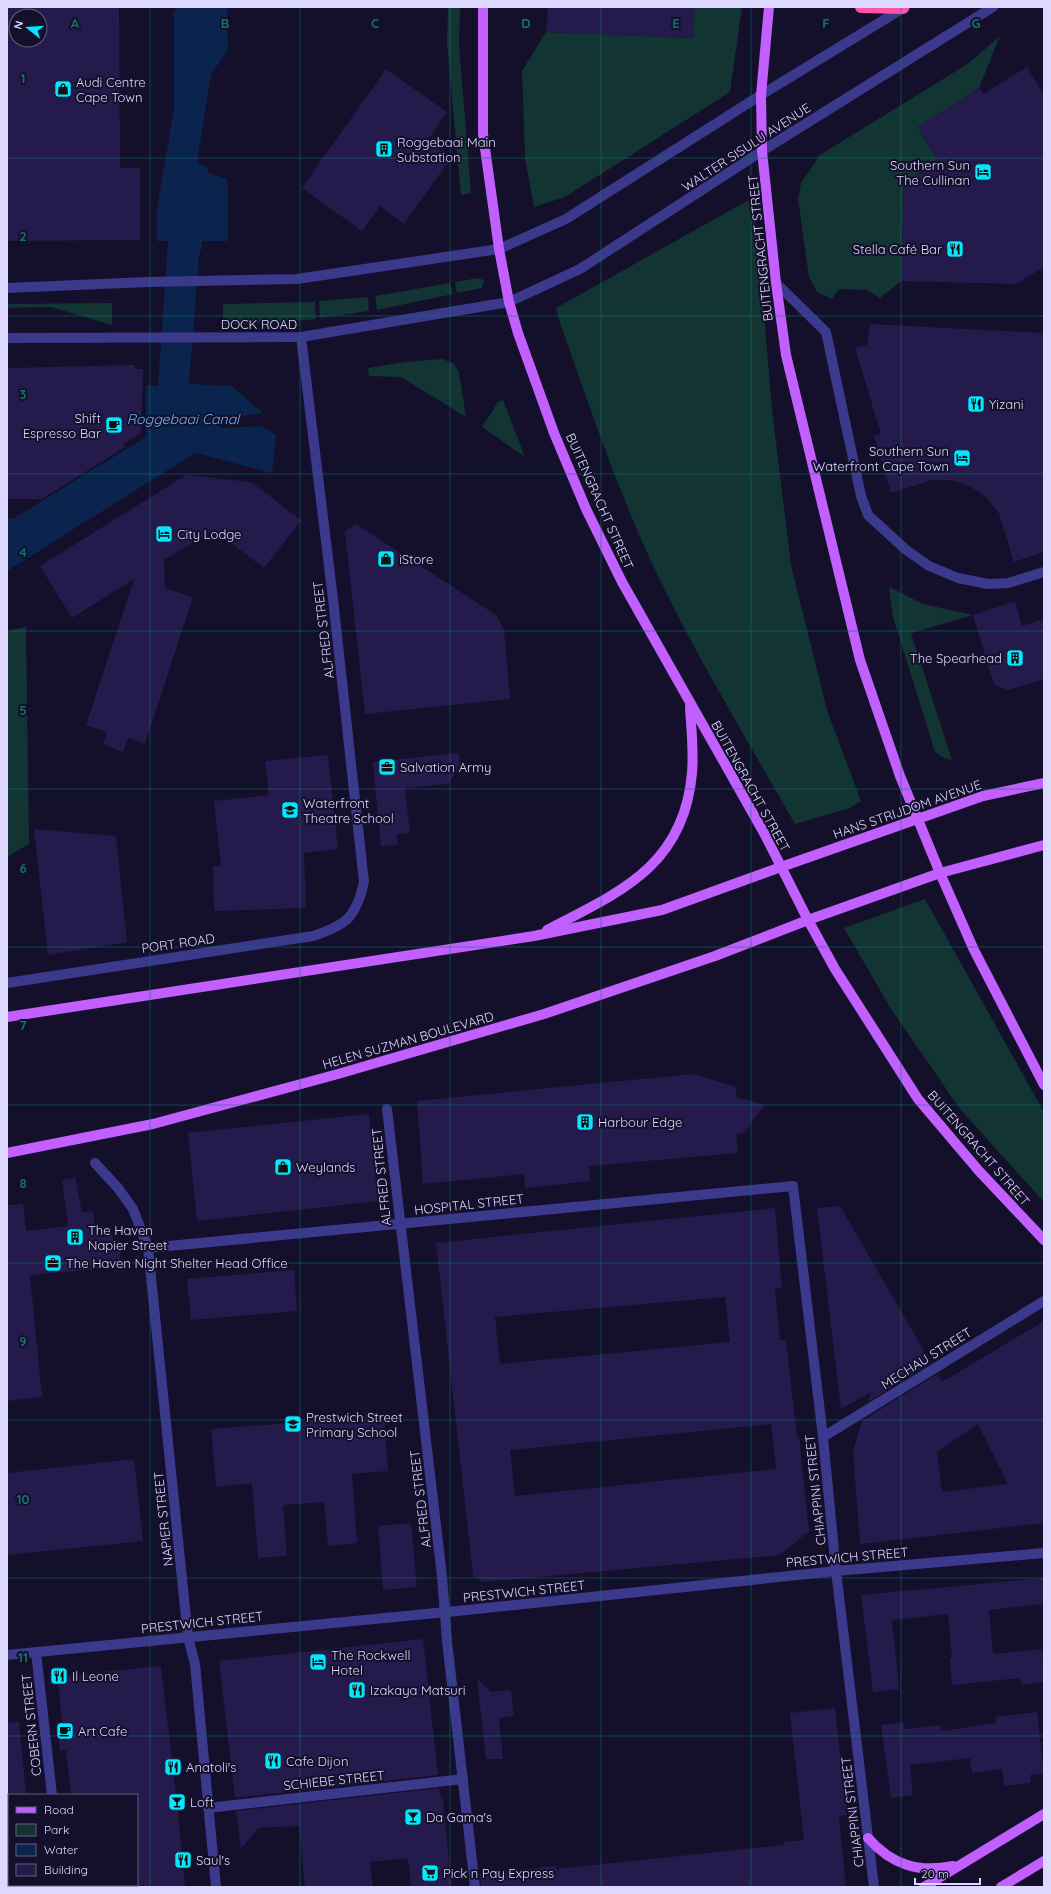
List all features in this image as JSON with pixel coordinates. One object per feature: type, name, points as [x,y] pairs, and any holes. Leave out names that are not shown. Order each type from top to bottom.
[{"type":"highway","points":[[862,7],[904,8]]},
{"type":"main road","name":"BUITENGRACHT STREET","points":[[483,7],[484,134],[499,249],[509,302],[518,333],[554,433],[586,509],[622,582],[764,833],[808,920],[835,969],[918,1099],[979,1171],[1044,1240]]},
{"type":"main road","name":"BUITENGRACHT STREET","points":[[769,7],[761,95],[762,152],[776,283],[786,355],[860,660],[900,776],[940,873],[974,950],[1044,1085]]},
{"type":"main road","points":[[534,936],[622,890],[655,863],[670,843],[683,815],[690,785],[693,747],[690,704]]},
{"type":"main road","name":"HANS STRIJDOM AVENUE","points":[[781,867],[983,796],[1044,783]]},
{"type":"main road","points":[[808,920],[940,873],[1044,845]]},
{"type":"main road","points":[[7,1017],[534,936],[662,910],[781,867]]},
{"type":"main road","name":"HELEN SUZMAN BOULEVARD","points":[[7,1153],[154,1124],[338,1074],[544,1014],[715,956],[808,920]]},
{"type":"main road","points":[[924,1887],[1044,1814]]},
{"type":"main road","points":[[868,1838],[880,1851],[894,1860],[917,1868],[931,1870],[961,1865]]},
{"type":"main road","points":[[1001,1887],[1044,1861]]},
{"type":"street","name":"WALTER SISULU AVENUE","points":[[509,302],[580,270],[762,152],[993,7]]},
{"type":"street","points":[[7,288],[148,282],[211,282],[297,279],[499,249],[566,219],[761,95],[904,8]]},
{"type":"street","points":[[776,283],[826,332],[861,496],[868,515],[905,549],[929,566],[958,578],[988,584],[1008,583],[1044,572]]},
{"type":"street","name":"DOCK ROAD","points":[[7,338],[146,336],[301,337],[509,302]]},
{"type":"street","name":"ALFRED STREET","points":[[301,337],[333,599],[364,882],[360,901],[350,918]]},
{"type":"street","name":"PORT ROAD","points":[[7,983],[313,936],[332,930],[350,918]]},
{"type":"street","name":"ALFRED STREET","points":[[387,1109],[442,1576],[475,1887]]},
{"type":"street","name":"NAPIER STREET","points":[[95,1163],[118,1188],[133,1209],[148,1248],[188,1637],[195,1664],[216,1887]]},
{"type":"street","name":"HOSPITAL STREET","points":[[148,1248],[793,1186]]},
{"type":"street","name":"CHIAPPINI STREET","points":[[793,1186],[823,1437],[836,1571],[874,1887]]},
{"type":"street","name":"MECHAU STREET","points":[[823,1437],[1044,1301]]},
{"type":"street","name":"PRESTWICH STREET","points":[[7,1655],[445,1612],[836,1571],[1044,1553]]},
{"type":"street","name":"COBERN STREET","points":[[36,1652],[52,1794]]},
{"type":"street","name":"SCHIEBE STREET","points":[[208,1808],[233,1803],[463,1779]]},
{"type":"green space","points":[[448,7],[460,7],[459,45],[471,193],[461,195],[447,44]]},
{"type":"green space","points":[[694,7],[742,7],[730,92],[565,197],[534,207],[525,158],[522,71],[546,32],[692,38]]},
{"type":"green space","points":[[1000,36],[979,88],[918,127],[938,161],[904,183],[901,281],[880,298],[867,290],[839,289],[832,299],[817,292],[809,277],[798,199],[801,183],[820,155],[969,63]]},
{"type":"green space","points":[[754,197],[772,409],[791,565],[827,710],[861,801],[850,808],[795,824],[700,658],[649,557],[624,499],[601,439],[556,308]]},
{"type":"green space","points":[[478,278],[484,280],[482,288],[457,293],[455,282]]},
{"type":"green space","points":[[450,283],[453,294],[377,310],[375,296]]},
{"type":"green space","points":[[368,297],[369,311],[320,318],[319,301]]},
{"type":"green space","points":[[315,302],[316,319],[223,325],[223,304]]},
{"type":"green space","points":[[112,303],[112,325],[51,307],[7,308],[7,304]]},
{"type":"green space","points":[[442,359],[453,363],[459,372],[466,417],[401,377],[369,376],[368,368],[406,362]]},
{"type":"green space","points":[[503,400],[525,457],[482,427],[498,402]]},
{"type":"green space","points":[[889,587],[923,604],[973,615],[911,633],[952,760],[944,758],[935,752],[893,617]]},
{"type":"green space","points":[[26,627],[29,844],[7,857],[7,631]]},
{"type":"green space","points":[[925,899],[1044,1112],[1044,1202],[960,1109],[891,1009],[844,928]]},
{"type":"water","name":"Roggebaai Canal","points":[[177,7],[227,7],[228,50],[211,74],[197,163],[207,166],[209,173],[227,179],[225,183],[228,184],[228,241],[202,241],[202,247],[199,255],[189,384],[231,386],[263,413],[219,419],[221,428],[262,426],[276,435],[272,473],[195,453],[7,571],[7,519],[14,518],[146,437],[146,385],[158,386],[168,241],[157,241],[157,209],[174,109],[174,12]]},
{"type":"building","name":"Audi Centre Cape Town","points":[[7,7],[119,7],[120,168],[140,168],[140,240],[7,241]]},
{"type":"building","points":[[548,7],[694,7],[693,38],[546,32]]},
{"type":"building","name":"Southern Sun The Cullinan","points":[[1027,67],[1044,95],[1044,267],[1016,284],[901,281],[904,183],[939,161],[918,127],[979,88],[983,94]]},
{"type":"building","name":"Roggebaai Main Substation","points":[[386,69],[447,112],[427,141],[451,158],[404,224],[380,206],[362,231],[302,188]]},
{"type":"building","name":"Southern Sun Waterfront Cape Town","points":[[870,324],[1044,333],[1044,552],[1014,562],[999,513],[986,497],[971,487],[951,480],[932,480],[891,493],[874,436],[881,434],[855,348],[867,345]]},
{"type":"building","points":[[135,365],[134,369],[143,369],[141,433],[123,444],[125,447],[42,499],[7,499],[7,368]]},
{"type":"building","points":[[186,475],[251,482],[301,520],[264,568],[214,530],[164,560],[165,588],[193,597],[145,744],[128,738],[123,752],[103,744],[107,732],[86,725],[134,579],[72,618],[40,566]]},
{"type":"building","points":[[356,524],[496,615],[504,630],[510,699],[365,714],[345,531]]},
{"type":"building","name":"The Spearhead","points":[[1015,601],[1022,626],[1044,619],[1044,679],[1008,690],[994,685],[973,615]]},
{"type":"building","points":[[459,753],[460,767],[448,784],[405,788],[410,833],[397,834],[398,845],[381,846],[373,762]]},
{"type":"building","points":[[328,755],[338,849],[304,853],[306,908],[214,911],[213,866],[221,866],[214,801],[269,795],[265,761]]},
{"type":"building","points":[[34,829],[116,836],[127,942],[48,955]]},
{"type":"building","name":"Harbour Edge","points":[[693,1074],[736,1087],[736,1097],[764,1105],[745,1132],[736,1134],[738,1153],[589,1166],[590,1181],[525,1188],[524,1174],[423,1184],[417,1101]]},
{"type":"building","name":"Weylands","points":[[369,1114],[378,1201],[197,1221],[188,1133]]},
{"type":"building","points":[[75,1178],[82,1212],[93,1211],[95,1227],[111,1226],[114,1246],[119,1245],[121,1267],[30,1275],[42,1397],[7,1401],[7,1205],[23,1204],[26,1231],[68,1226],[62,1180]]},
{"type":"building","points":[[840,1206],[931,1363],[868,1402],[871,1392],[841,1409],[817,1208]]},
{"type":"building","points":[[775,1208],[782,1288],[775,1288],[780,1340],[786,1340],[797,1437],[799,1436],[809,1531],[780,1555],[482,1582],[473,1575],[436,1243]],"holes":[[[725,1297],[730,1342],[500,1364],[495,1317]],[[771,1424],[776,1469],[515,1496],[510,1450]]]},
{"type":"building","points":[[294,1270],[297,1311],[191,1320],[187,1279]]},
{"type":"building","points":[[1044,1321],[1044,1523],[860,1544],[853,1451],[862,1421],[937,1374],[942,1382]],"holes":[[[978,1424],[1008,1484],[942,1492],[937,1452]]]},
{"type":"building","points":[[384,1416],[388,1471],[352,1474],[357,1543],[328,1546],[324,1502],[283,1505],[287,1556],[258,1558],[252,1483],[216,1487],[211,1429]]},
{"type":"building","points":[[134,1459],[143,1541],[7,1555],[7,1473]]},
{"type":"building","points":[[411,1523],[417,1587],[383,1590],[378,1526]]},
{"type":"building","points":[[1044,1578],[1044,1604],[989,1610],[993,1654],[1042,1649],[1044,1682],[1021,1685],[1020,1678],[952,1685],[950,1658],[952,1658],[948,1614],[892,1620],[899,1689],[873,1692],[861,1595]]},
{"type":"building","points":[[423,1639],[438,1775],[235,1798],[219,1661]]},
{"type":"building","points":[[161,1666],[185,1887],[137,1887],[138,1794],[71,1794],[66,1750],[60,1751],[58,1733],[63,1732],[58,1682],[62,1676]]},
{"type":"building","points":[[477,1679],[491,1692],[511,1690],[514,1716],[499,1718],[503,1759],[486,1759]]},
{"type":"building","points":[[835,1708],[847,1815],[839,1816],[846,1887],[481,1887],[480,1874],[556,1866],[556,1869],[784,1845],[784,1842],[804,1840],[790,1713]]},
{"type":"building","points":[[1037,1712],[1044,1773],[1030,1775],[1031,1783],[1004,1786],[1002,1769],[972,1773],[970,1758],[910,1765],[913,1795],[891,1798],[881,1725],[904,1722],[905,1729],[940,1725],[941,1731],[996,1723],[995,1717]]},
{"type":"building","points":[[19,1722],[26,1794],[7,1795],[7,1723]]},
{"type":"building","points":[[439,1788],[440,1796],[443,1798],[451,1887],[411,1887],[408,1858],[370,1862],[373,1887],[305,1887],[299,1826],[258,1828],[241,1849],[236,1811]]},
{"type":"place","name":"Audi Centre Cape Town","points":[[63,89]]},
{"type":"place","name":"Roggebaai Main Substation","points":[[384,149]]},
{"type":"place","name":"Southern Sun The Cullinan","points":[[983,172]]},
{"type":"place","name":"Stella Café Bar","points":[[955,249]]},
{"type":"place","name":"Yizani","points":[[976,404]]},
{"type":"place","name":"Shift Espresso Bar","points":[[114,425]]},
{"type":"place","name":"Southern Sun Waterfront Cape Town","points":[[962,458]]},
{"type":"place","name":"City Lodge","points":[[164,534]]},
{"type":"place","name":"iStore","points":[[386,559]]},
{"type":"place","name":"The Spearhead","points":[[1015,658]]},
{"type":"place","name":"Salvation Army","points":[[387,767]]},
{"type":"place","name":"Waterfront Theatre School","points":[[290,810]]},
{"type":"place","name":"Harbour Edge","points":[[585,1122]]},
{"type":"place","name":"Weylands","points":[[283,1167]]},
{"type":"place","name":"The Haven Napier Street","points":[[75,1237]]},
{"type":"place","name":"The Haven Night Shelter Head Office","points":[[53,1263]]},
{"type":"place","name":"Prestwich Street Primary School","points":[[293,1424]]},
{"type":"place","name":"The Rockwell Hotel","points":[[318,1662]]},
{"type":"place","name":"Il Leone","points":[[59,1676]]},
{"type":"place","name":"Izakaya Matsuri","points":[[357,1690]]},
{"type":"place","name":"Art Cafe","points":[[65,1731]]},
{"type":"place","name":"Cafe Dijon","points":[[273,1761]]},
{"type":"place","name":"Anatoli's","points":[[173,1767]]},
{"type":"place","name":"Loft","points":[[177,1802]]},
{"type":"place","name":"Da Gama's","points":[[413,1817]]},
{"type":"place","name":"Saul's","points":[[183,1860]]},
{"type":"place","name":"Pick n Pay Express","points":[[430,1873]]}]
